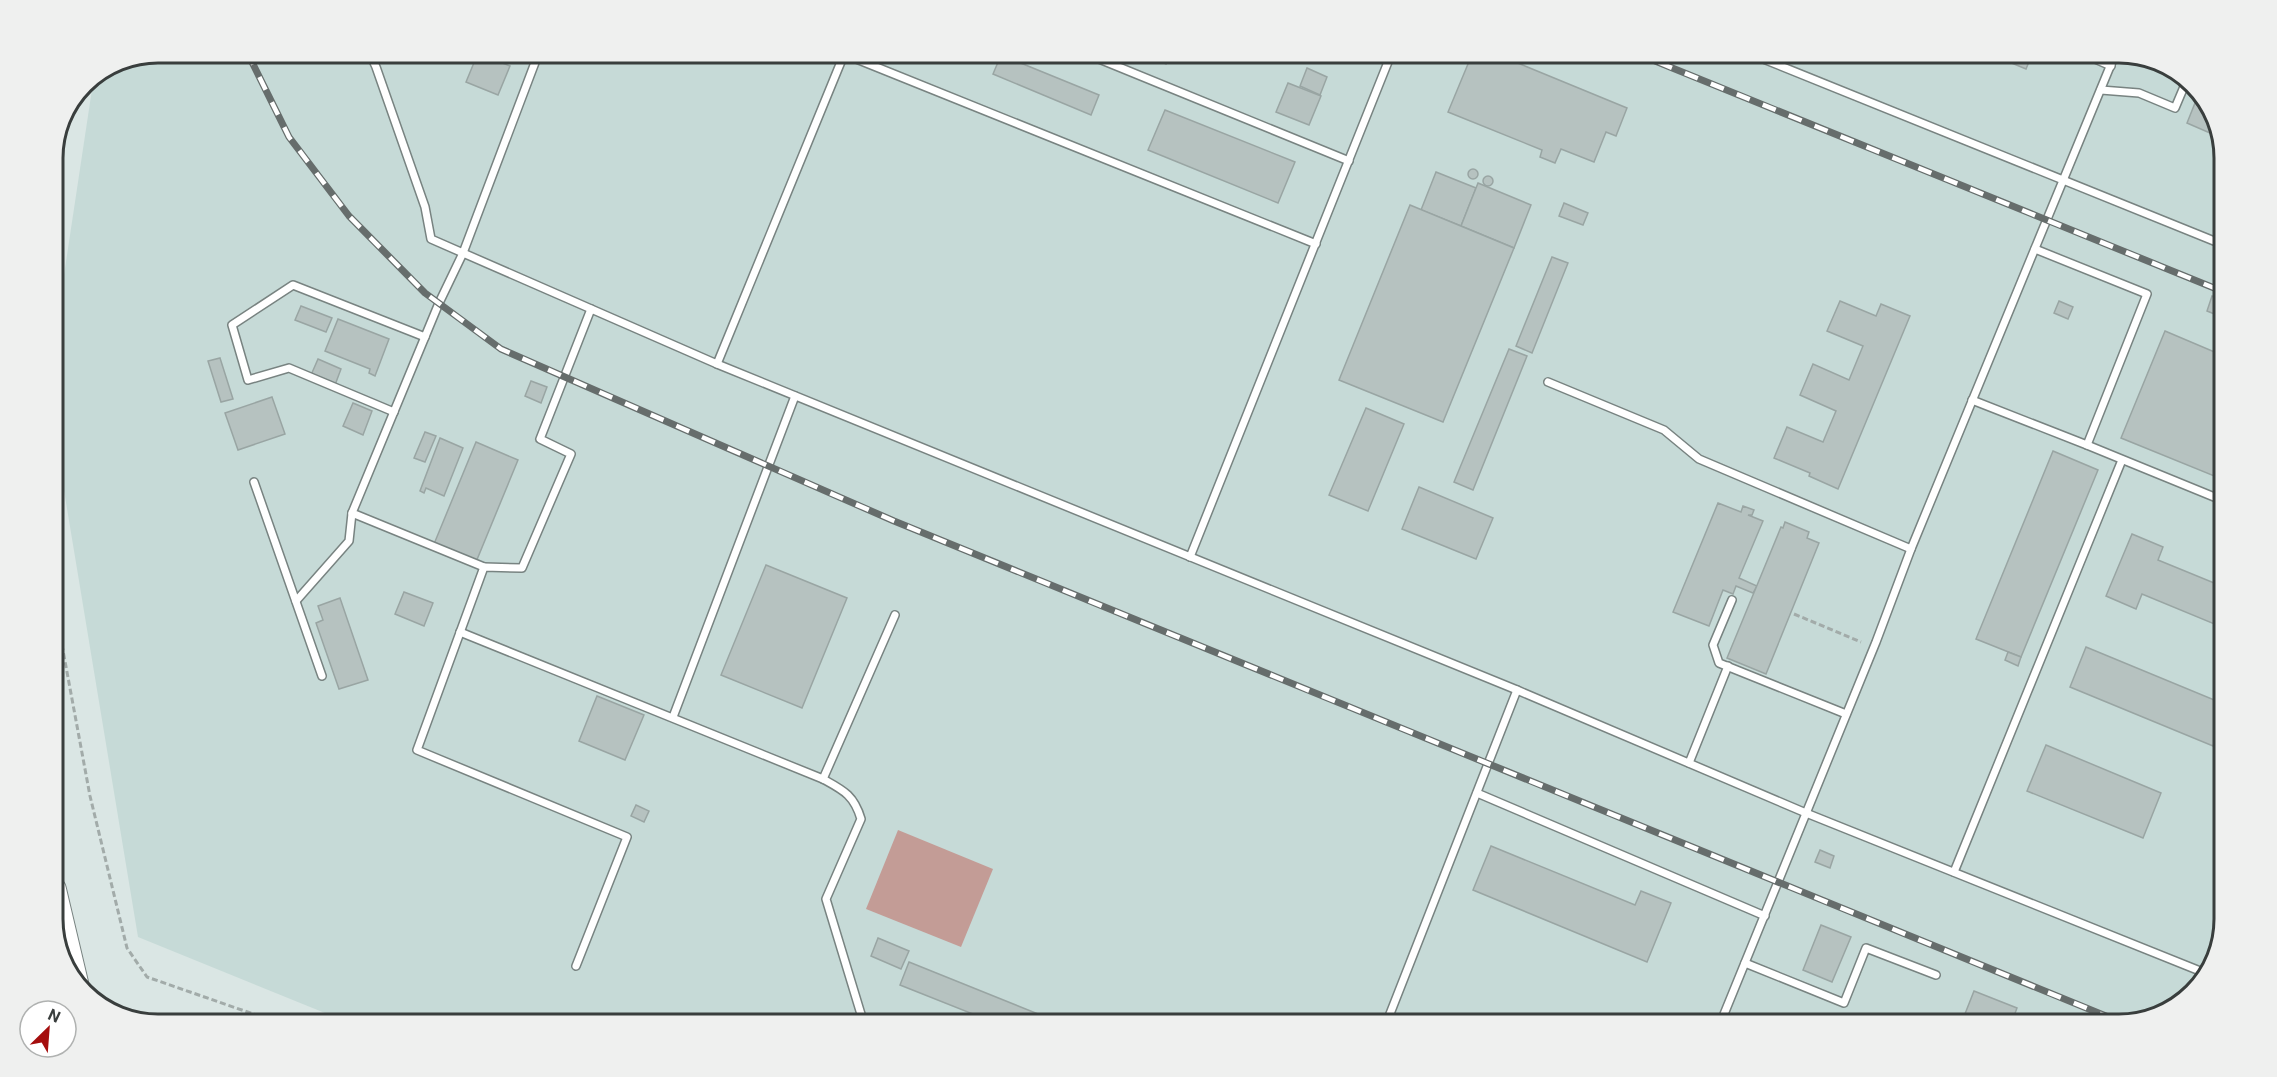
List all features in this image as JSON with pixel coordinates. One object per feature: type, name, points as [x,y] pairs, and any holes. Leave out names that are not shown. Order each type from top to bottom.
[{"type":"lane","points":[[374,63],[424,207],[431,239],[717,364],[1517,690],[1806,813],[2198,971]]},
{"type":"lane","points":[[296,601],[349,541],[352,513],[463,253],[535,63]]},
{"type":"lane","points":[[717,364],[840,63]]},
{"type":"lane","points":[[869,63],[1316,244]]},
{"type":"lane","points":[[1109,63],[1349,161]]},
{"type":"lane","points":[[1190,557],[1388,63]]},
{"type":"lane","points":[[1773,63],[2214,241]]},
{"type":"lane","points":[[2104,63],[2111,66]]},
{"type":"lane","points":[[1724,1014],[1766,916],[1911,549],[2112,63]]},
{"type":"lane","points":[[2101,90],[2139,93],[2175,108],[2183,89]]},
{"type":"lane","points":[[2035,249],[2147,294],[2087,446]]},
{"type":"lane","points":[[394,412],[289,368],[248,380],[232,325],[293,285],[425,338]]},
{"type":"lane","points":[[352,513],[484,567],[522,568],[572,454],[540,439],[591,309]]},
{"type":"lane","points":[[1548,382],[1664,429],[1699,459],[1911,549]]},
{"type":"lane","points":[[673,717],[795,396]]},
{"type":"lane","points":[[1972,400],[2214,497]]},
{"type":"lane","points":[[1954,872],[2122,460]]},
{"type":"lane","points":[[254,482],[322,676]]},
{"type":"lane","points":[[484,567],[417,750],[627,837],[576,966]]},
{"type":"lane","points":[[1731,600],[1713,645],[1719,663],[1846,714]]},
{"type":"lane","points":[[823,779],[896,615]]},
{"type":"lane","points":[[460,632],[823,779],[846,792],[857,804],[861,819],[826,899],[861,1014]]},
{"type":"lane","points":[[1689,763],[1728,666]]},
{"type":"lane","points":[[1390,1014],[1517,690]]},
{"type":"lane","points":[[1477,793],[1766,916]]},
{"type":"lane","points":[[1745,963],[1844,1003],[1866,948],[1936,975]]},
{"type":"path","points":[[1794,614],[1861,642]]},
{"type":"path","points":[[63,651],[90,796],[127,948],[147,977],[253,1014]]},
{"type":"shaded area","points":[[158,63],[2119,63],[2155,70],[2177,83],[2194,100],[2207,122],[2214,152],[2214,919],[2207,955],[2190,982],[2172,998],[2149,1009],[2119,1014],[327,1014],[138,937],[63,484],[63,282],[92,90],[105,79],[122,70]]},
{"type":"shaded area","points":[[898,830],[993,869],[961,947],[866,909]]},
{"type":"building","points":[[474,63],[503,63],[510,66],[498,95],[466,82]]},
{"type":"building","points":[[998,63],[1021,63],[1099,95],[1091,115],[993,74]]},
{"type":"building","points":[[1468,63],[1518,63],[1627,108],[1616,136],[1606,132],[1594,162],[1561,149],[1555,163],[1540,157],[1542,150],[1448,112]]},
{"type":"building","points":[[2012,63],[2028,63],[2026,69]]},
{"type":"building","points":[[1307,68],[1327,77],[1320,95],[1300,86]]},
{"type":"building","points":[[1288,83],[1321,96],[1309,125],[1276,112]]},
{"type":"building","points":[[2195,102],[2207,122],[2210,133],[2187,123]]},
{"type":"building","points":[[1165,110],[1295,162],[1278,203],[1148,150]]},
{"type":"building","points":[[1473,169],[1478,174],[1473,179],[1468,174]]},
{"type":"building","points":[[1436,172],[1476,188],[1461,226],[1421,210]]},
{"type":"building","points":[[1488,176],[1492,177],[1492,185],[1488,186],[1484,185],[1483,181],[1484,177]]},
{"type":"building","points":[[1478,183],[1531,205],[1514,248],[1461,226]]},
{"type":"building","points":[[1564,203],[1588,213],[1583,225],[1559,216]]},
{"type":"building","points":[[1410,205],[1514,248],[1443,422],[1339,380]]},
{"type":"building","points":[[1552,257],[1568,263],[1532,353],[1516,346]]},
{"type":"building","points":[[2212,296],[2214,297],[2214,314],[2207,311]]},
{"type":"building","points":[[1840,301],[1876,316],[1881,304],[1910,316],[1838,489],[1809,476],[1810,473],[1774,458],[1787,427],[1823,442],[1836,411],[1800,395],[1813,364],[1849,380],[1863,346],[1827,331]]},
{"type":"building","points":[[2059,301],[2073,307],[2068,319],[2054,313]]},
{"type":"building","points":[[301,306],[332,318],[326,332],[295,320]]},
{"type":"building","points":[[338,319],[389,339],[375,376],[369,373],[370,369],[325,351]]},
{"type":"building","points":[[2165,331],[2214,352],[2214,476],[2121,438]]},
{"type":"building","points":[[1509,349],[1527,356],[1473,490],[1454,482]]},
{"type":"building","points":[[220,358],[233,399],[221,402],[208,361]]},
{"type":"building","points":[[318,359],[341,369],[335,385],[311,375]]},
{"type":"building","points":[[531,381],[547,387],[541,403],[525,396]]},
{"type":"building","points":[[272,397],[285,434],[238,450],[225,413]]},
{"type":"building","points":[[353,403],[372,411],[363,435],[343,426]]},
{"type":"building","points":[[1366,408],[1404,424],[1368,511],[1329,495]]},
{"type":"building","points":[[425,432],[436,436],[425,462],[414,458]]},
{"type":"building","points":[[440,438],[463,448],[444,496],[426,488],[424,493],[420,491]]},
{"type":"building","points":[[476,442],[518,460],[476,562],[434,544]]},
{"type":"building","points":[[2053,451],[2098,470],[2021,657],[1976,639]]},
{"type":"building","points":[[1419,487],[1493,518],[1476,559],[1402,529]]},
{"type":"building","points":[[1718,503],[1741,512],[1743,506],[1754,510],[1752,515],[1748,515],[1763,521],[1739,578],[1757,586],[1753,593],[1736,586],[1733,594],[1723,590],[1709,626],[1673,612]]},
{"type":"building","points":[[1785,522],[1809,532],[1807,538],[1819,543],[1766,674],[1727,658]]},
{"type":"building","points":[[2132,534],[2163,547],[2158,560],[2214,583],[2214,624],[2142,594],[2136,609],[2106,596]]},
{"type":"building","points":[[766,565],[847,598],[802,708],[721,675]]},
{"type":"building","points":[[404,592],[433,603],[424,626],[395,614]]},
{"type":"building","points":[[340,598],[368,680],[339,689],[316,623],[323,620],[318,606]]},
{"type":"building","points":[[2086,647],[2214,700],[2213,746],[2070,687]]},
{"type":"building","points":[[2008,652],[2021,657],[2018,666],[2005,660]]},
{"type":"building","points":[[597,696],[644,715],[625,760],[579,741]]},
{"type":"building","points":[[2046,745],[2161,793],[2143,838],[2027,791]]},
{"type":"building","points":[[636,805],[649,811],[644,822],[631,816]]},
{"type":"building","points":[[1491,846],[1635,905],[1641,891],[1671,903],[1647,962],[1473,890]]},
{"type":"building","points":[[1820,850],[1834,856],[1830,868],[1815,862]]},
{"type":"building","points":[[1821,925],[1851,937],[1832,982],[1803,970]]},
{"type":"building","points":[[878,938],[909,951],[901,969],[871,956]]},
{"type":"building","points":[[909,962],[1038,1014],[973,1014],[900,985]]},
{"type":"building","points":[[1974,991],[2017,1008],[2015,1014],[1965,1014]]},
{"type":"railway","points":[[252,63],[289,137],[349,216],[425,293],[501,349],[894,521],[2101,1014]]},
{"type":"railway","points":[[1660,63],[2214,288]]}]
